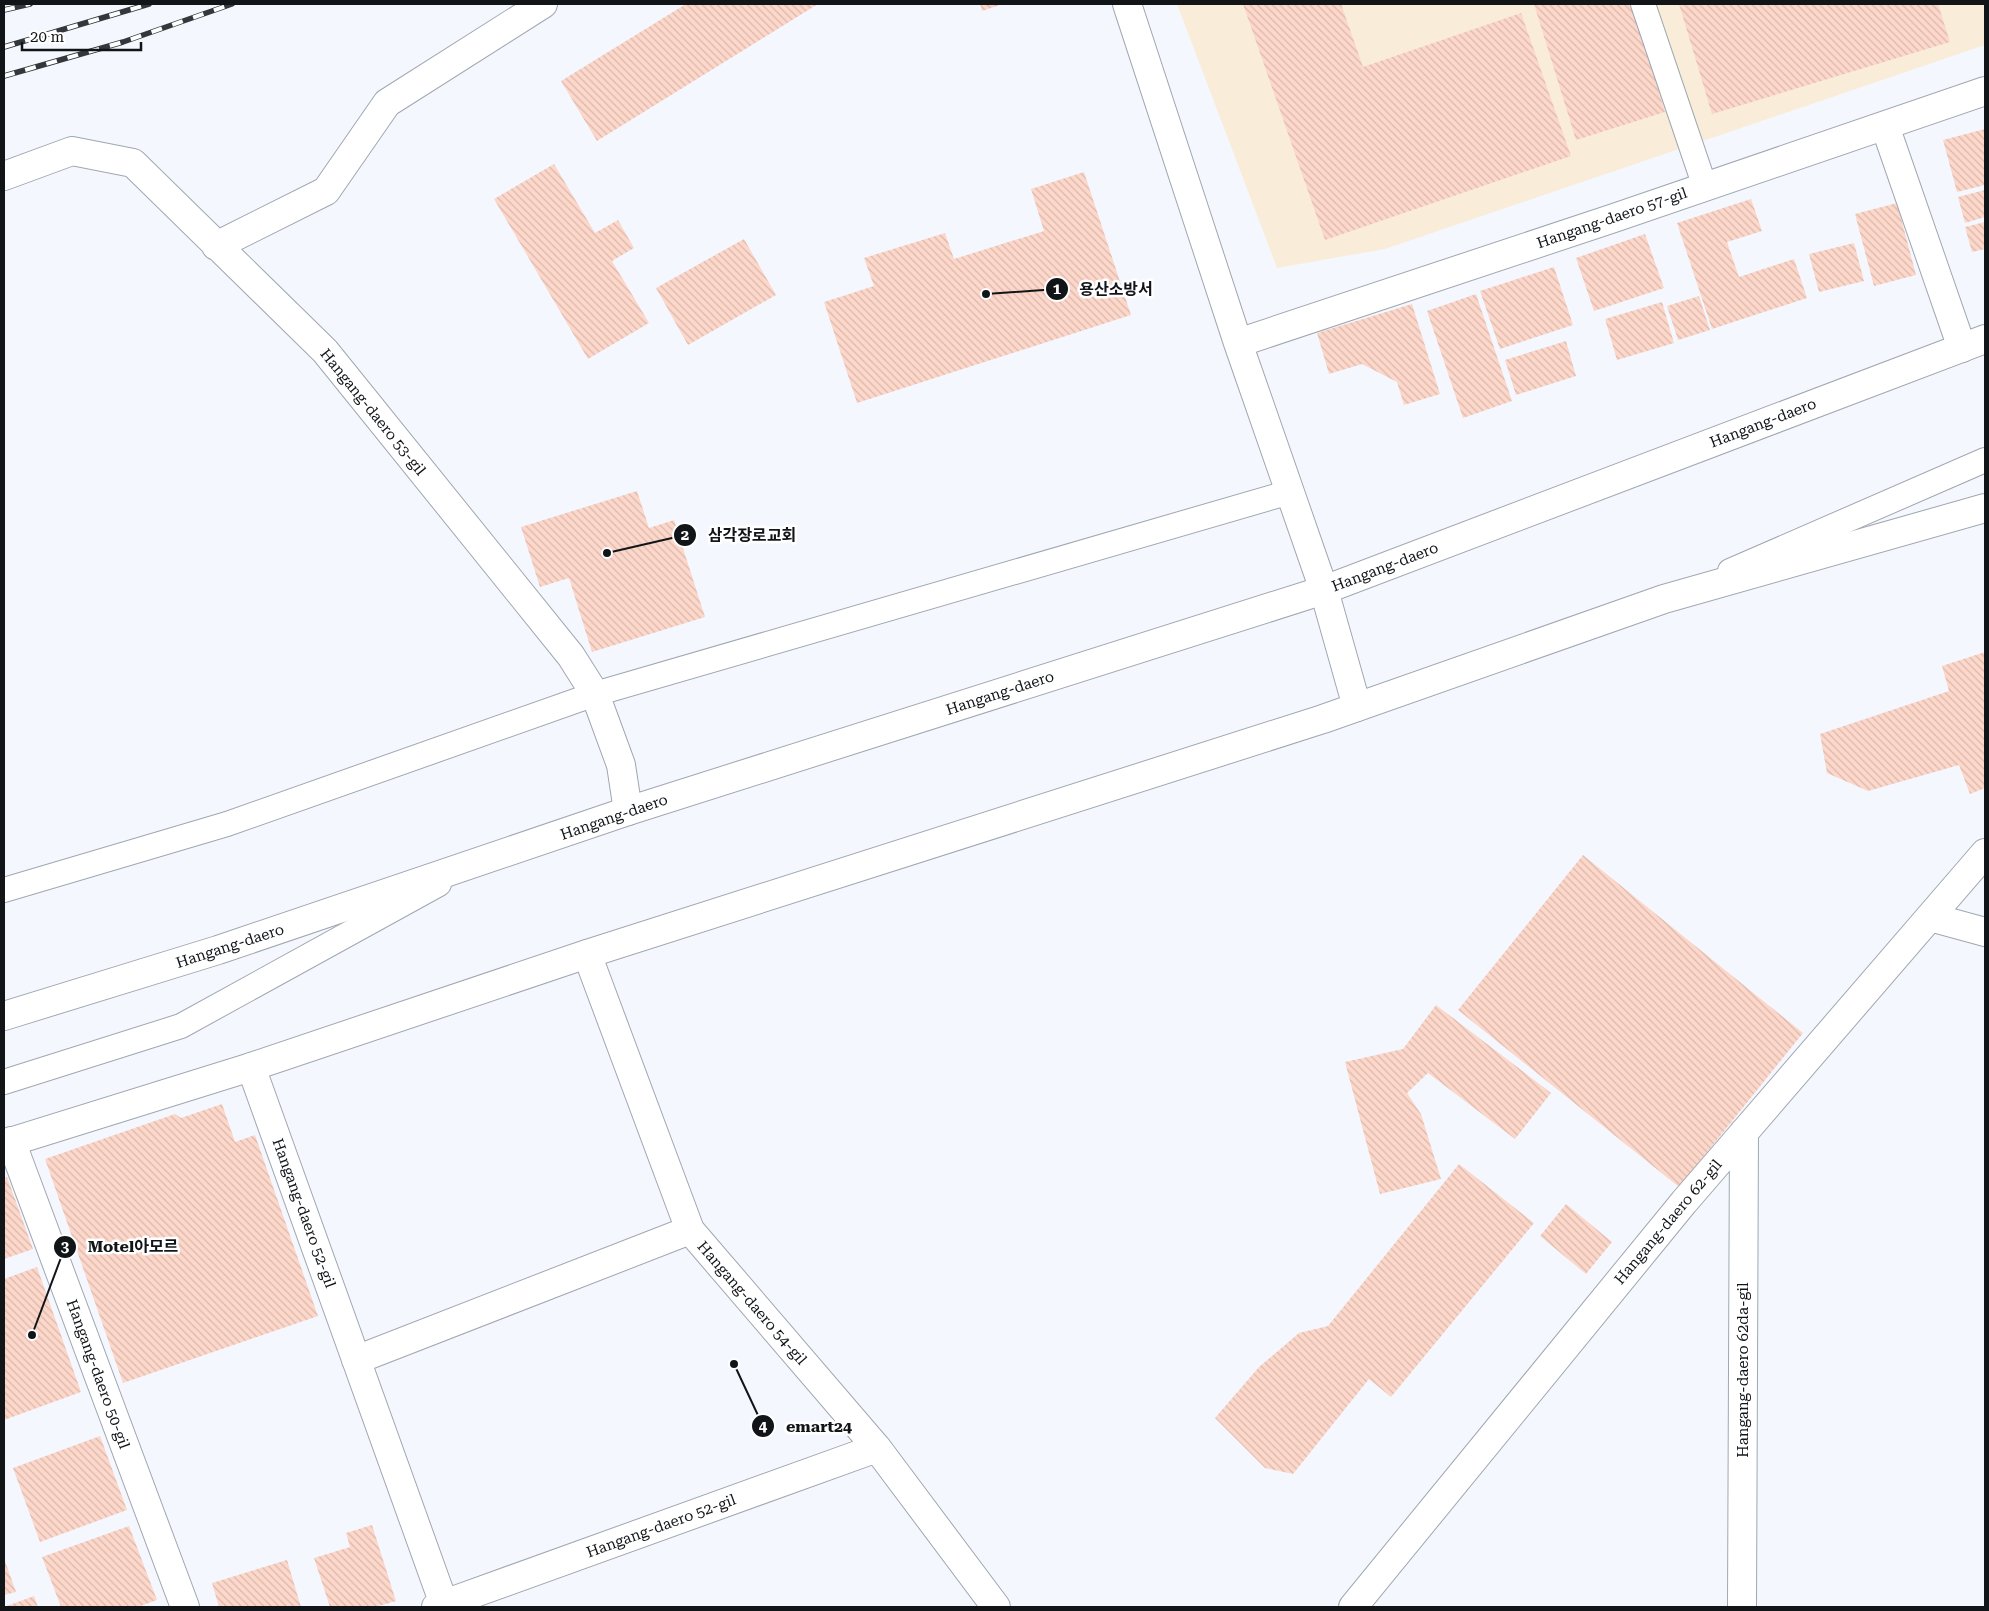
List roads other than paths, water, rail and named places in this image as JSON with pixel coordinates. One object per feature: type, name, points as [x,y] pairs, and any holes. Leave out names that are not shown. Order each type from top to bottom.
[{"type":"street","points":[[216,246],[326,191],[386,103],[543,4]]},
{"type":"street","points":[[1127,4],[1238,343],[1324,590],[1357,707]]},
{"type":"street","name":"Hangang-daero 57-gil","points":[[1238,343],[1985,91]]},
{"type":"street","points":[[1885,126],[1974,343]]},
{"type":"street","name":"Hangang-daero 53-gil","points":[[4,176],[72,151],[133,162],[216,246],[325,351],[571,656],[595,694],[621,765],[628,811]]},
{"type":"street","name":"Hangang-daero","points":[[4,1016],[218,950],[471,866],[628,811],[1324,590],[1974,343]]},
{"type":"street","points":[[8,1142],[252,1067],[587,954],[1357,707],[1664,599],[1985,508]]},
{"type":"street","name":"Hangang-daero 62-gil","points":[[1358,1605],[1684,1202],[1985,853]]},
{"type":"street","points":[[1930,917],[1985,932]]},
{"type":"street","name":"Hangang-daero 54-gil","points":[[587,954],[690,1230],[877,1448],[996,1607]]},
{"type":"street","name":"Hangang-daero 52-gil","points":[[252,1067],[442,1606],[877,1448]]},
{"type":"street","name":"Hangang-daero 62da-gil","points":[[1742,1607],[1744,1132]]},
{"type":"street","name":"Hangang-daero 50-gil","points":[[8,1142],[185,1607]]},
{"type":"street","points":[[356,1360],[690,1230]]},
{"type":"lane","points":[[1643,4],[1705,187]]},
{"type":"lane","points":[[1664,599],[1985,460]]},
{"type":"lane","points":[[4,890],[227,824],[595,694],[1290,492]]},
{"type":"lane","points":[[4,1082],[181,1026],[471,866]]},
{"type":"railway","points":[[4,10],[30,4]]},
{"type":"railway","points":[[4,47],[149,4]]},
{"type":"railway","points":[[4,76],[123,42],[232,4]]},
{"type":"place","name":"용산소방서","points":[[986,294]]},
{"type":"place","name":"삼각장로교회","points":[[607,553]]},
{"type":"place","name":"Motel아모르","points":[[32,1335]]},
{"type":"place","name":"emart24","points":[[734,1364]]}]
